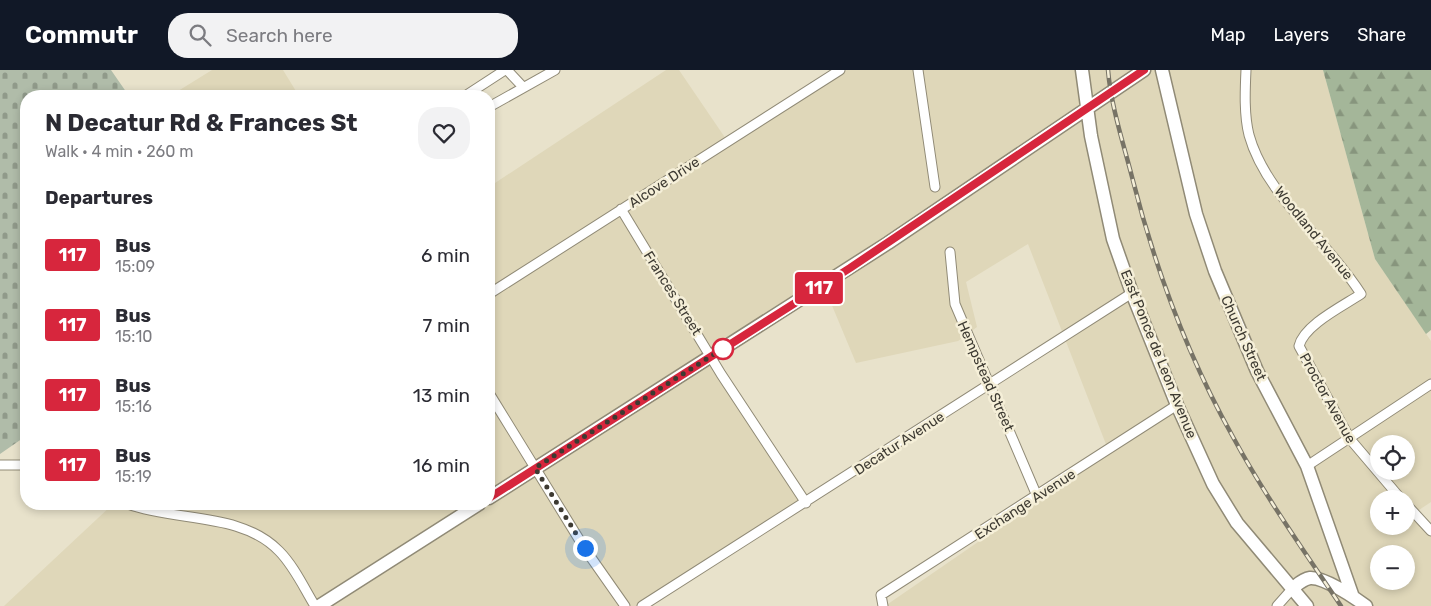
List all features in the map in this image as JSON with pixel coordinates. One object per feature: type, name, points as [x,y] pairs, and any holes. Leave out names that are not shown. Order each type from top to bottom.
[{"type":"main road","name":"East Ponce de Leon Avenue","points":[[1082,70],[1087,108],[1113,239],[1132,293],[1177,405],[1213,484],[1227,508],[1254,545],[1307,606]]},
{"type":"main road","points":[[495,494],[888,243],[1144,70]]},
{"type":"main road","name":"Church Street","points":[[1162,70],[1196,214],[1215,270],[1257,371],[1307,466],[1353,596]]},
{"type":"main road","points":[[319,606],[470,510]]},
{"type":"main road","points":[[1293,588],[1309,578],[1318,579],[1353,596],[1366,606]]},
{"type":"street","points":[[474,90],[506,70],[523,87]]},
{"type":"street","points":[[495,103],[555,70]]},
{"type":"street","name":"Alcove Drive","points":[[495,290],[840,70]]},
{"type":"street","points":[[918,70],[935,187]]},
{"type":"street","name":"Woodland Avenue","points":[[1246,70],[1246,109],[1249,135],[1261,163],[1283,197],[1351,278],[1361,294],[1312,327],[1300,340]]},
{"type":"street","name":"Frances Street","points":[[621,209],[712,356],[721,374],[806,503]]},
{"type":"street","name":"Hempstead Street","points":[[950,252],[955,304],[1037,496]]},
{"type":"street","name":"Decatur Avenue","points":[[642,606],[1132,293]]},
{"type":"street","name":"Proctor Avenue","points":[[1300,340],[1299,346],[1350,439],[1394,490]]},
{"type":"street","points":[[1307,466],[1431,384]]},
{"type":"street","points":[[495,403],[585,548],[625,606]]},
{"type":"street","name":"Exchange Avenue","points":[[883,606],[881,595],[1177,405]]},
{"type":"street","points":[[0,465],[20,465]]},
{"type":"street","points":[[149,510],[215,521],[245,529],[270,543],[280,552],[315,606]]},
{"type":"street","points":[[1415,514],[1431,531]]},
{"type":"street","points":[[1277,606],[1293,588]]},
{"type":"shaded area","points":[[212,70],[283,70],[295,90],[180,90]]},
{"type":"shaded area","points":[[666,70],[679,70],[728,142],[847,70],[1323,70],[1375,259],[1431,341],[1431,502],[1415,513],[1415,490],[1370,490],[1370,535],[1415,535],[1415,520],[1431,531],[1431,606],[885,606],[1109,452],[1028,244],[966,282],[977,327],[958,341],[856,363],[823,284],[712,357],[812,501],[642,606],[4,606],[107,510],[495,510],[495,183]]},
{"type":"green space","points":[[0,70],[111,70],[125,90],[20,90],[20,440],[0,454]]},
{"type":"green space","points":[[1323,70],[1431,70],[1431,330],[1426,334],[1375,259]]},
{"type":"railway","points":[[1108,70],[1115,110],[1141,211],[1162,278],[1187,343],[1216,406],[1245,459],[1285,523],[1341,606]]},
{"type":"bus line","name":"117","points":[[495,494],[850,268],[1144,70]]},
{"type":"route","points":[[585,548],[535,468],[727,346],[723,349]]}]
